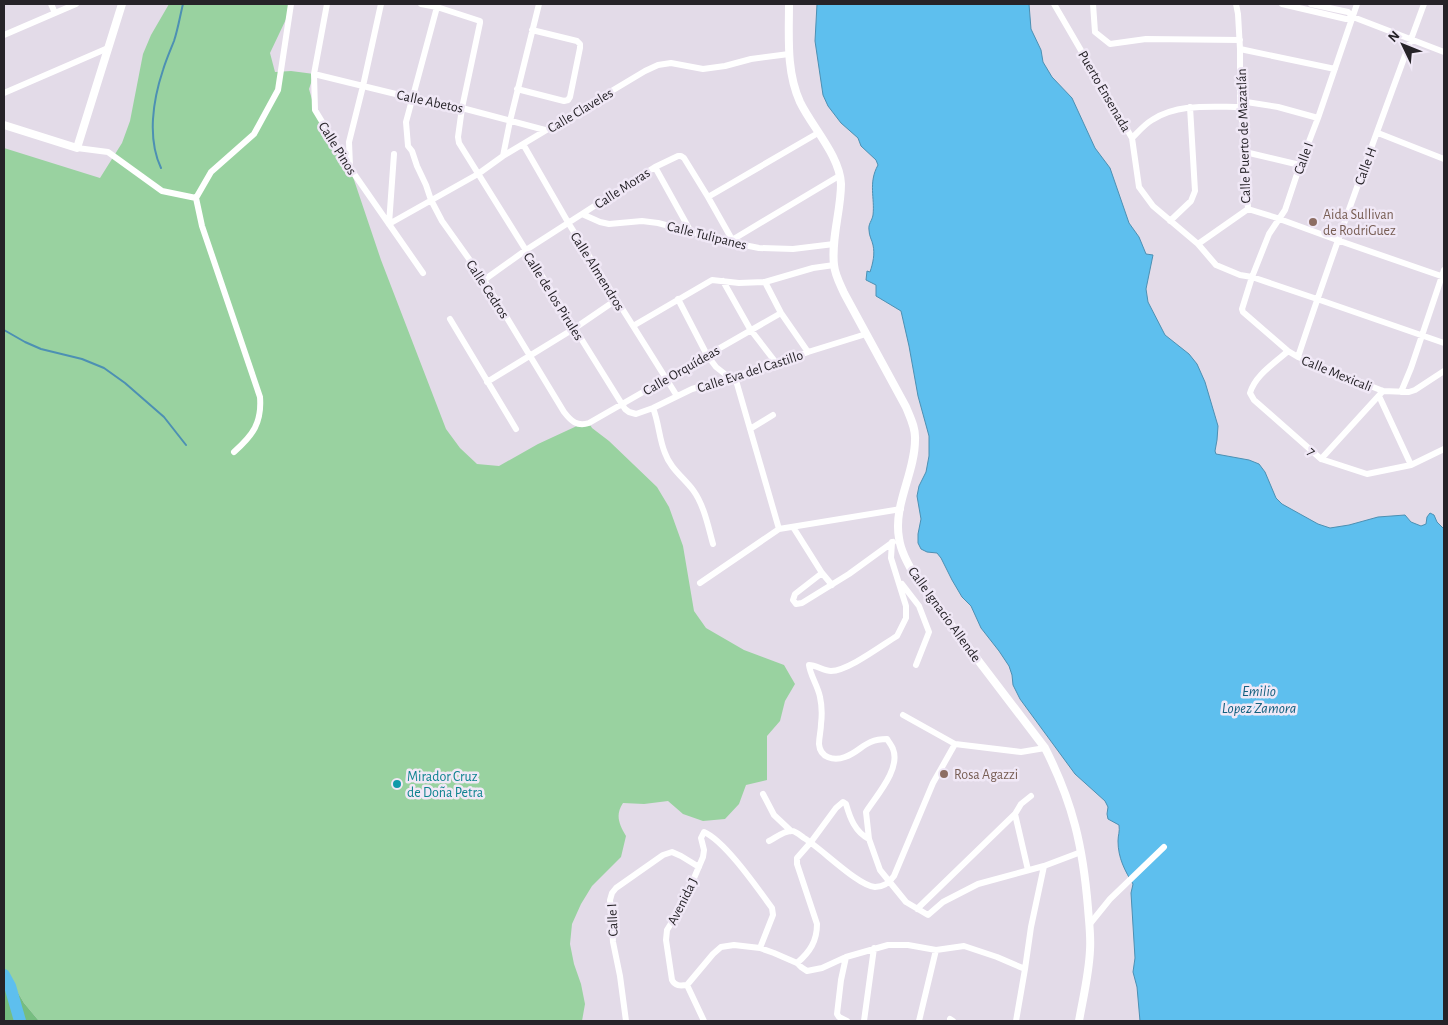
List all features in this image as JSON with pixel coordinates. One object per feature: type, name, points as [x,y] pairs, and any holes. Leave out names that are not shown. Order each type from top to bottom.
[{"type":"street","points":[[51,4],[55,13]]},
{"type":"street","points":[[4,35],[76,4]]},
{"type":"street","points":[[77,148],[122,4]]},
{"type":"street","points":[[234,452],[249,439],[258,422],[261,409],[260,397],[202,226],[196,198],[211,172],[254,134],[278,90],[291,4]]},
{"type":"street","name":"Calle Pinos","points":[[327,4],[314,74],[315,110],[350,168],[423,273]]},
{"type":"street","points":[[350,168],[349,142],[381,4]]},
{"type":"street","points":[[421,4],[437,7]]},
{"type":"street","points":[[503,156],[539,4]]},
{"type":"street","name":"Calle Ignacio Allende","points":[[789,4],[789,54],[796,90],[801,103],[833,156],[840,176],[841,184],[834,244],[834,265],[839,282],[906,407],[916,438],[914,456],[900,509],[895,540],[917,580],[1045,748],[1057,772],[1075,823],[1086,882],[1091,949],[1079,1021]]},
{"type":"street","name":"Puerto Ensenada","points":[[1054,4],[1132,138],[1139,187],[1153,206],[1198,244],[1216,265],[1240,275],[1252,277],[1444,343]]},
{"type":"street","points":[[1093,4],[1095,32],[1110,44],[1146,39],[1240,40]]},
{"type":"street","name":"Calle Puerto de Mazatlán","points":[[1198,244],[1248,209],[1241,104],[1240,40],[1236,4]]},
{"type":"street","points":[[1282,4],[1346,19],[1353,17]]},
{"type":"street","points":[[1311,4],[1348,12],[1353,17],[1444,52]]},
{"type":"street","name":"Calle I","points":[[1242,309],[1269,234],[1285,210],[1357,4]]},
{"type":"street","name":"Calle H","points":[[1298,357],[1337,240],[1424,4]]},
{"type":"street","name":"Calle de los Pirules","points":[[437,7],[480,21],[462,108],[458,143],[575,328],[621,405],[629,412],[636,414]]},
{"type":"street","name":"Calle Cedros","points":[[437,7],[406,122],[408,146],[412,151],[416,166],[442,221],[484,280],[564,412],[572,421],[579,425]]},
{"type":"street","points":[[532,30],[577,41],[580,44],[568,100]]},
{"type":"street","points":[[4,93],[108,48]]},
{"type":"street","points":[[1240,49],[1335,69]]},
{"type":"street","name":"Calle Claveles","points":[[388,224],[478,174],[545,130],[658,65],[671,63],[703,69],[725,66],[751,59],[789,54]]},
{"type":"street","name":"Calle Abetos","points":[[314,74],[462,108],[545,130]]},
{"type":"street","points":[[518,89],[564,101],[568,100]]},
{"type":"street","points":[[568,100],[575,113]]},
{"type":"street","points":[[1132,138],[1150,120],[1165,113],[1190,107],[1241,104],[1278,107],[1318,118]]},
{"type":"street","points":[[1170,221],[1191,201],[1195,191],[1190,107]]},
{"type":"street","points":[[4,125],[77,148],[108,152],[162,191],[196,198]]},
{"type":"street","points":[[708,197],[818,133]]},
{"type":"street","points":[[1378,133],[1444,159]]},
{"type":"street","name":"Calle Almendros","points":[[523,144],[569,224],[677,396]]},
{"type":"street","points":[[1245,152],[1300,165]]},
{"type":"street","points":[[388,224],[394,154]]},
{"type":"street","name":"Calle Moras","points":[[484,280],[526,250],[569,224],[655,166],[678,156],[684,158],[733,241]]},
{"type":"street","points":[[655,166],[691,232]]},
{"type":"street","points":[[733,241],[840,176]]},
{"type":"street","points":[[1248,209],[1444,275],[1401,392]]},
{"type":"street","name":"Calle Tulipanes","points":[[582,214],[609,224],[642,221],[658,223],[759,248],[793,249],[834,244]]},
{"type":"street","points":[[632,326],[712,280],[739,283],[765,282],[813,268],[834,265]]},
{"type":"street","points":[[723,281],[750,329],[776,364]]},
{"type":"street","points":[[765,282],[781,312],[808,352]]},
{"type":"street","points":[[678,299],[716,367],[732,378],[750,429],[778,529]]},
{"type":"street","points":[[487,382],[531,356],[616,300]]},
{"type":"street","name":"Calle Mexicali","points":[[1242,309],[1243,312],[1288,351],[1381,393],[1409,392],[1444,370]]},
{"type":"street","name":"Calle Orquídeas","points":[[579,425],[589,423],[781,312]]},
{"type":"street","points":[[450,319],[516,429]]},
{"type":"street","name":"Calle Eva del Castillo","points":[[636,414],[692,389],[732,378],[866,334]]},
{"type":"street","name":"7","points":[[1288,351],[1264,372],[1252,386],[1250,393],[1254,400],[1321,458],[1367,474],[1411,465],[1444,448]]},
{"type":"street","points":[[1321,458],[1381,393],[1411,465]]},
{"type":"street","points":[[653,408],[665,453],[670,464],[694,491],[702,504],[713,544]]},
{"type":"street","points":[[750,429],[773,415]]},
{"type":"street","points":[[700,583],[778,529],[900,509]]},
{"type":"street","points":[[794,526],[822,573],[832,585]]},
{"type":"street","points":[[822,573],[795,594],[793,600],[796,604],[802,603],[832,585],[895,540]]},
{"type":"street","points":[[895,540],[891,558],[906,606],[906,618],[897,636],[843,669],[830,671],[809,665],[808,667],[820,698],[821,724],[819,745],[823,754],[830,759],[841,758],[848,756],[868,742],[881,739],[887,739],[893,748],[895,760],[889,778],[866,812],[869,839],[880,870],[906,902],[928,915],[943,902],[978,884],[1044,866],[1081,852]]},
{"type":"street","points":[[899,579],[919,606],[929,632],[916,665]]},
{"type":"street","points":[[903,715],[955,744],[1021,752],[1045,748]]},
{"type":"street","points":[[762,794],[774,815],[791,830],[811,842],[860,881],[873,887],[885,885],[894,876],[933,783],[955,744]]},
{"type":"street","points":[[917,909],[1015,814],[1021,804],[1031,796]]},
{"type":"street","points":[[797,963],[810,949],[817,934],[817,924],[797,864],[797,858],[836,808],[843,802],[846,804],[852,822],[863,836],[869,839]]},
{"type":"street","points":[[1015,814],[1028,870]]},
{"type":"street","points":[[769,841],[791,830]]},
{"type":"street","name":"Avenida J","points":[[686,985],[679,986],[672,980],[666,940],[667,930],[683,904],[704,858],[701,838],[704,832],[716,840],[742,868],[772,908],[773,915],[760,948]]},
{"type":"street","points":[[1089,925],[1110,899],[1164,848]]},
{"type":"street","name":"Calle I","points":[[626,1021],[612,932],[610,900],[612,893],[616,888],[663,855],[672,852],[699,867]]},
{"type":"street","points":[[1016,1021],[1026,970],[1031,927],[1044,866]]},
{"type":"street","points":[[704,1021],[686,985],[721,947],[734,944],[760,948],[774,953],[797,963],[808,971],[822,968],[846,957],[888,945],[908,945],[936,950],[964,946],[997,957],[1026,970]]},
{"type":"street","points":[[864,1021],[874,948]]},
{"type":"street","points":[[919,1021],[936,950]]},
{"type":"street","points":[[846,957],[837,1014],[847,1021]]},
{"type":"green space","points":[[169,4],[291,4],[288,15],[270,53],[275,72],[291,71],[314,74],[309,89],[315,110],[350,168],[381,260],[446,429],[460,448],[477,464],[499,466],[538,444],[579,425],[589,423],[592,428],[609,441],[657,487],[669,507],[683,546],[694,611],[706,628],[744,650],[784,665],[795,684],[785,701],[780,721],[767,736],[767,780],[746,785],[739,804],[725,819],[703,821],[683,814],[668,801],[644,804],[623,803],[619,812],[619,820],[626,836],[621,857],[592,886],[572,924],[570,944],[585,1004],[582,1021],[39,1021],[24,1003],[4,969],[4,148],[100,178],[122,143],[130,121],[143,54],[151,35]]},
{"type":"green space","points":[[4,969],[24,1003],[39,1021],[5,1021]]},
{"type":"water","name":"Emilio Lopez Zamora","points":[[817,4],[1029,4],[1031,29],[1041,50],[1043,62],[1052,77],[1072,98],[1095,148],[1110,168],[1129,223],[1139,237],[1146,254],[1153,255],[1146,289],[1148,302],[1165,335],[1189,354],[1197,364],[1205,382],[1218,426],[1216,454],[1249,460],[1259,464],[1265,472],[1276,498],[1282,504],[1318,524],[1330,528],[1378,517],[1405,515],[1411,522],[1421,526],[1426,524],[1430,513],[1434,515],[1437,522],[1444,529],[1444,1021],[1140,1021],[1137,987],[1133,972],[1135,958],[1131,893],[1133,884],[1119,853],[1119,825],[1108,819],[1108,807],[1105,801],[1075,774],[1020,699],[1013,685],[1009,666],[981,628],[971,606],[962,597],[941,558],[937,553],[921,549],[918,543],[921,519],[917,496],[919,486],[926,472],[929,456],[929,436],[918,396],[901,311],[876,296],[876,285],[866,280],[867,271],[870,272],[873,258],[874,248],[869,228],[873,215],[873,178],[878,165],[876,160],[861,146],[858,138],[841,123],[828,106],[823,95],[815,41]]},
{"type":"waterway","points":[[161,168],[154,144],[154,106],[159,82],[175,36],[183,4]]},
{"type":"waterway","points":[[4,330],[41,349],[82,359],[104,368],[125,383],[164,417],[186,445]]},
{"type":"waterway","points":[[4,975],[10,986],[20,1021]]},
{"type":"place","name":"Aida Sullivan de RodriGuez","points":[[1313,222]]},
{"type":"place","name":"Rosa Agazzi","points":[[944,774]]},
{"type":"place","name":"Mirador Cruz de Doña Petra","points":[[397,784]]}]
